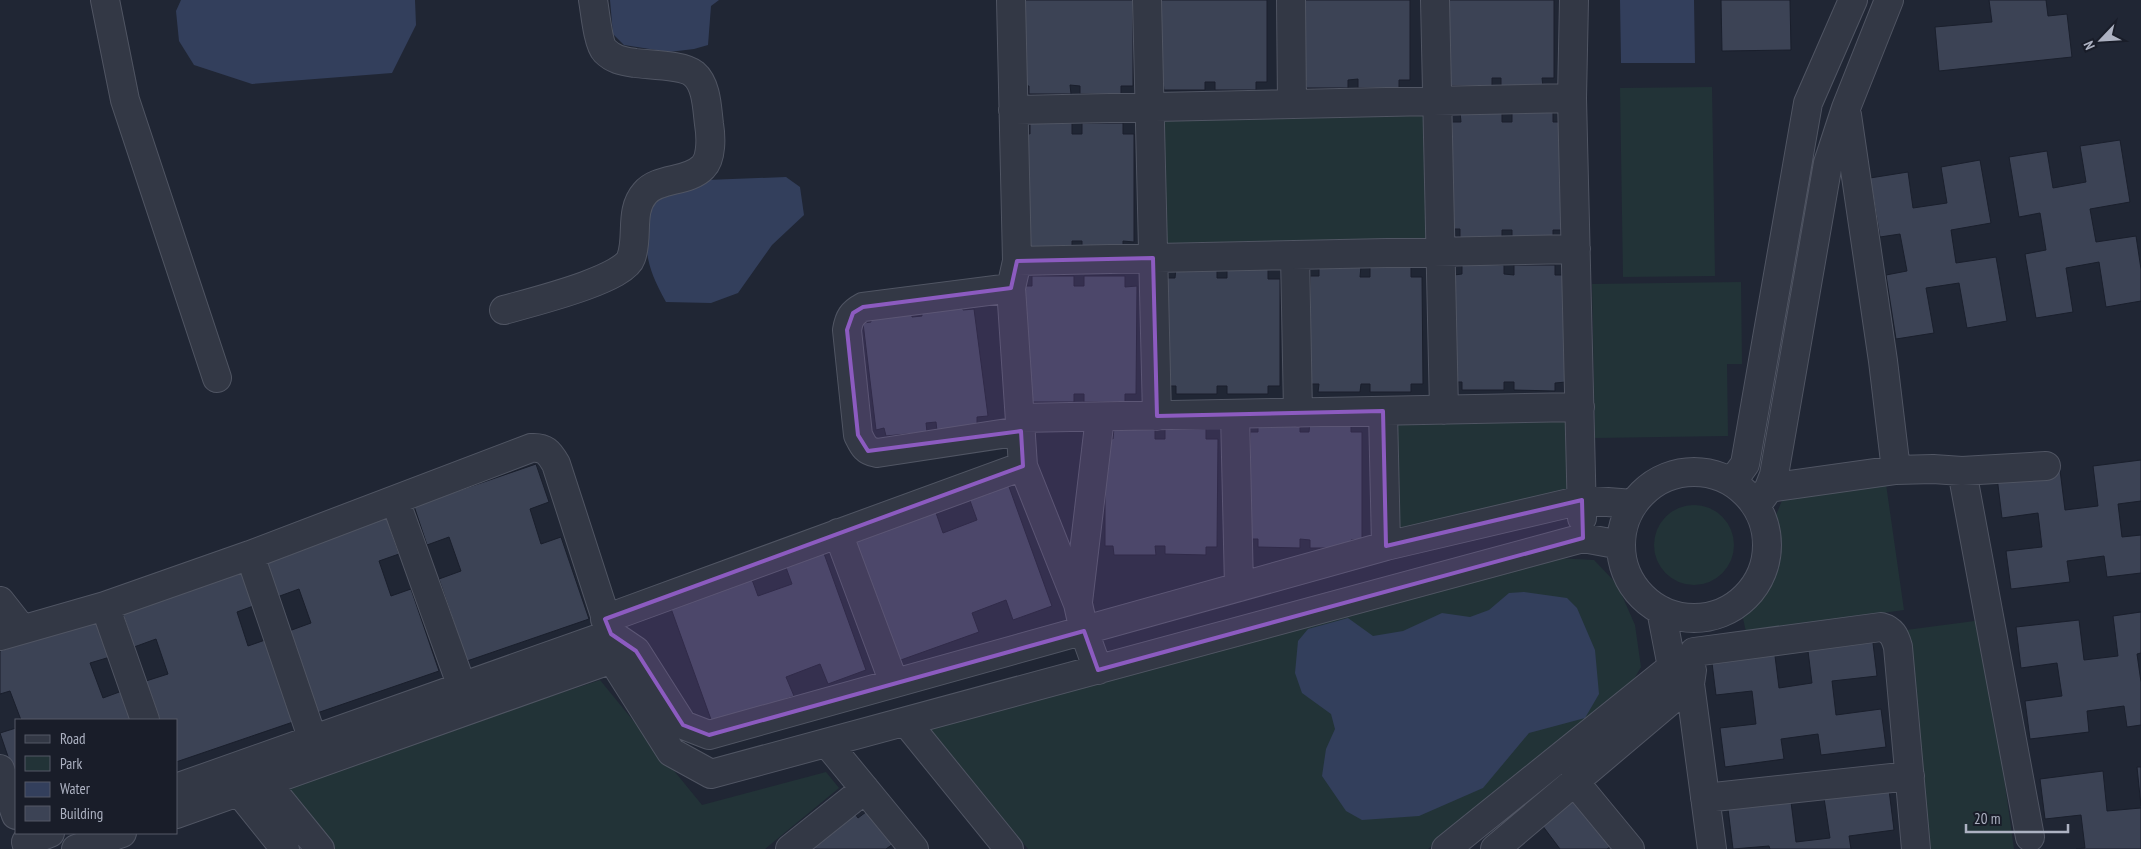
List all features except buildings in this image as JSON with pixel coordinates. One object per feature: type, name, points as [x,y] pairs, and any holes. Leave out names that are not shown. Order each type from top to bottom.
[{"type":"street","points":[[105,0],[125,100],[217,378]]},
{"type":"street","points":[[504,310],[606,278],[623,269],[631,259],[635,219],[640,199],[648,188],[690,175],[702,168],[708,159],[710,127],[704,88],[694,74],[682,69],[617,61],[603,49],[592,0]]},
{"type":"street","points":[[1011,0],[1017,261],[1011,288],[1023,466],[1078,604],[1084,631],[1098,670]]},
{"type":"street","points":[[1147,0],[1157,416]]},
{"type":"street","points":[[1291,0],[1292,104]]},
{"type":"street","points":[[1435,0],[1444,410]]},
{"type":"street","points":[[1574,0],[1572,98],[1583,538]]},
{"type":"street","points":[[1732,482],[1745,464],[1808,103],[1853,0]]},
{"type":"street","points":[[1889,0],[1846,108],[1828,163],[1774,475],[1762,497],[1767,549],[1763,572],[1751,591],[1735,606],[1714,615],[1692,618],[1670,614],[1650,604],[1634,588],[1624,568],[1621,546],[1624,524],[1632,504],[1648,487],[1667,476],[1689,471],[1712,473],[1732,482],[1746,493],[1762,497],[1896,470],[1933,469],[1962,471],[2046,466]]},
{"type":"street","points":[[1013,110],[1572,98]]},
{"type":"street","points":[[1846,108],[1883,361],[1896,470]]},
{"type":"street","points":[[1017,261],[1576,249]]},
{"type":"street","points":[[1295,255],[1298,413]]},
{"type":"street","points":[[1011,288],[863,307],[853,312],[848,320],[847,330],[858,435],[868,452],[877,453],[1021,425],[1100,417],[1580,407]]},
{"type":"street","points":[[1383,411],[1386,546]]},
{"type":"street","points":[[1235,414],[1239,587]]},
{"type":"street","points":[[1078,604],[1100,417]]},
{"type":"street","points":[[0,601],[11,633],[105,606],[250,555],[531,448],[542,448],[550,453],[556,464],[609,637],[671,752],[711,774],[1583,538],[1621,546]]},
{"type":"street","points":[[178,813],[231,782],[609,637],[838,534],[1023,466]]},
{"type":"street","points":[[1962,471],[2030,837]]},
{"type":"street","points":[[396,500],[462,687]]},
{"type":"street","points":[[258,772],[313,740],[609,637],[636,652],[683,725],[709,734],[1386,546],[1582,500],[1632,504]]},
{"type":"street","points":[[838,534],[894,683]]},
{"type":"street","points":[[250,555],[313,740]]},
{"type":"street","points":[[105,606],[145,719]]},
{"type":"street","points":[[1661,610],[1681,676],[1705,798],[1712,849]]},
{"type":"street","points":[[1495,849],[1574,781],[1681,676],[1694,652],[1692,618]]},
{"type":"street","points":[[1694,652],[1881,627],[1889,629],[1896,637],[1898,647],[1916,849]]},
{"type":"street","points":[[1446,849],[1681,676]]},
{"type":"street","points":[[906,722],[1009,849]]},
{"type":"street","points":[[827,743],[914,849]]},
{"type":"street","points":[[0,770],[15,812]]},
{"type":"street","points":[[258,772],[320,849]]},
{"type":"street","points":[[1705,798],[1910,776]]},
{"type":"street","points":[[1574,781],[1630,849]]},
{"type":"street","points":[[178,788],[231,782]]},
{"type":"street","points":[[231,782],[285,849]]},
{"type":"street","points":[[790,849],[865,789]]},
{"type":"street","points":[[76,849],[119,834]]},
{"type":"highlighted area","points":[[1153,258],[1157,416],[1383,411],[1386,546],[1582,500],[1583,538],[1098,670],[1084,631],[709,735],[683,725],[636,651],[611,634],[605,619],[1023,466],[1021,431],[868,451],[858,435],[847,330],[853,313],[863,307],[1011,288],[1017,261]]},
{"type":"green space","points":[[1712,87],[1715,276],[1623,277],[1620,88]]},
{"type":"green space","points":[[1429,107],[1432,247],[1161,253],[1157,113]]},
{"type":"green space","points":[[1741,282],[1742,364],[1727,364],[1728,436],[1595,438],[1592,284]]},
{"type":"green space","points":[[1574,413],[1575,488],[1395,536],[1393,416]]},
{"type":"green space","points":[[1886,484],[1904,610],[1746,632],[1741,609],[1762,584],[1772,559],[1772,525],[1783,498]]},
{"type":"green space","points":[[1694,505],[1709,508],[1722,517],[1731,530],[1734,545],[1731,560],[1722,573],[1709,582],[1694,585],[1679,582],[1666,573],[1657,560],[1654,545],[1657,530],[1666,517],[1679,508]]},
{"type":"green space","points":[[1557,558],[1594,560],[1617,584],[1635,625],[1641,667],[1630,686],[1428,849],[1028,849],[928,726]]},
{"type":"green space","points":[[1982,620],[2014,849],[1922,849],[1891,632]]},
{"type":"green space","points":[[600,680],[702,805],[826,772],[839,788],[765,849],[334,849],[282,786]]},
{"type":"water","points":[[181,0],[415,0],[416,25],[392,73],[252,84],[194,65],[179,41],[176,11]]},
{"type":"water","points":[[610,0],[719,0],[711,6],[708,45],[669,52],[624,45],[613,34]]},
{"type":"water","points":[[1620,0],[1694,0],[1695,63],[1621,63]]},
{"type":"water","points":[[786,177],[800,187],[804,215],[772,245],[738,293],[711,303],[666,302],[653,276],[647,255],[646,205],[681,181]]},
{"type":"water","points":[[1524,592],[1567,598],[1577,608],[1595,650],[1599,694],[1585,718],[1529,733],[1483,788],[1419,816],[1362,820],[1346,811],[1322,776],[1326,749],[1335,729],[1331,714],[1302,693],[1295,673],[1298,641],[1308,629],[1348,618],[1373,636],[1403,631],[1442,613],[1470,617],[1489,610],[1509,593]]}]
